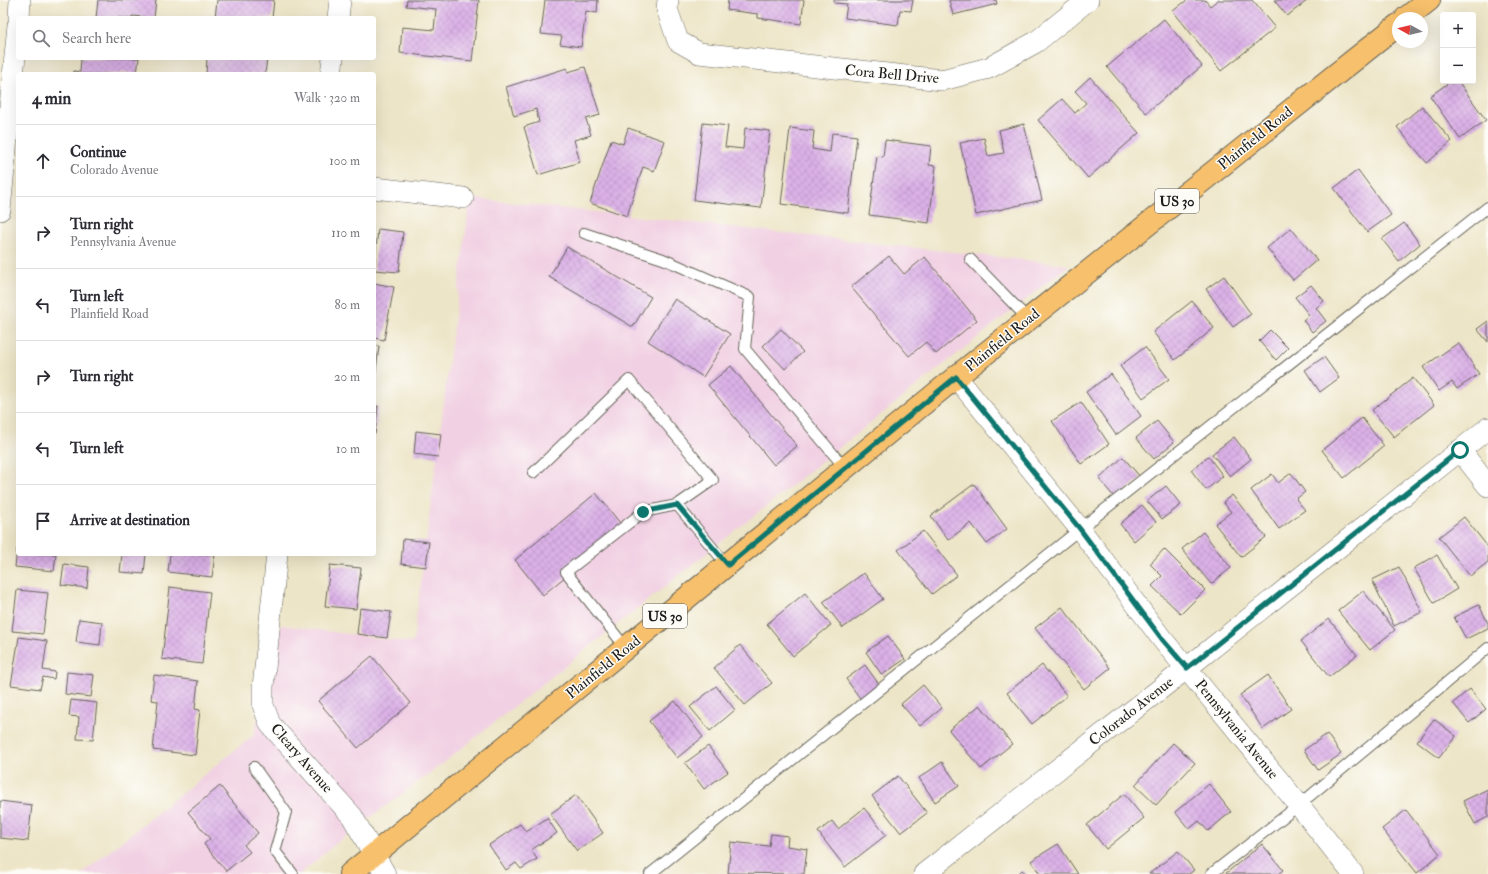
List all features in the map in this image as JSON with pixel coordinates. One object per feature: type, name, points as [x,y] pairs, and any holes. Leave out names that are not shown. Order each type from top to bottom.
[{"type":"main road","points":[[1414,12],[1429,0]]},
{"type":"main road","name":"Plainfield Road","points":[[350,874],[956,377],[1392,29]]},
{"type":"street","points":[[19,16],[20,0]]},
{"type":"street","points":[[338,16],[340,0]]},
{"type":"street","name":"Cora Bell Drive","points":[[668,0],[667,9],[678,41],[699,53],[942,80],[989,68],[1036,42],[1088,0]]},
{"type":"street","points":[[0,210],[8,146],[16,49]]},
{"type":"street","points":[[331,72],[333,60]]},
{"type":"street","points":[[376,188],[463,198]]},
{"type":"street","name":"Pennsylvania Avenue","points":[[956,377],[1080,529],[1162,639],[1299,805],[1353,874]]},
{"type":"street","name":"Colorado Avenue","points":[[924,874],[1187,668],[1488,428]]},
{"type":"street","points":[[1460,450],[1488,486]]},
{"type":"street","name":"Cleary Avenue","points":[[277,556],[263,687],[263,705],[270,724],[352,816],[384,874]]},
{"type":"lane","points":[[650,874],[1080,529],[1488,207]]},
{"type":"lane","points":[[584,234],[663,259],[750,297],[745,349],[845,468]]},
{"type":"lane","points":[[970,259],[1028,319]]},
{"type":"lane","points":[[533,473],[629,380],[712,480],[677,505],[643,512],[566,572],[626,648]]},
{"type":"lane","points":[[677,505],[728,565]]},
{"type":"lane","points":[[1211,874],[1299,805],[1488,648]]},
{"type":"lane","points":[[254,767],[286,812],[274,850],[293,874]]},
{"type":"shaded area","points":[[470,198],[1069,265],[442,764],[339,841],[300,874],[81,874],[254,735],[281,625],[413,643]]},
{"type":"building","points":[[98,0],[156,0],[154,16],[96,16]]},
{"type":"building","points":[[217,0],[274,0],[272,16],[215,16]]},
{"type":"building","points":[[407,0],[479,0],[472,61],[400,53],[402,27],[434,30],[436,9],[406,6]]},
{"type":"building","points":[[545,0],[598,0],[597,13],[586,11],[581,47],[560,44],[562,36],[541,34]]},
{"type":"building","points":[[728,0],[804,0],[801,24],[758,18],[758,14],[727,10]]},
{"type":"building","points":[[834,0],[913,0],[911,11],[900,10],[898,25],[845,18],[847,4],[834,3]]},
{"type":"building","points":[[949,0],[996,0],[997,4],[953,15]]},
{"type":"building","points":[[1187,0],[1205,0],[1210,6],[1218,0],[1252,0],[1275,28],[1221,71],[1173,11]]},
{"type":"building","points":[[1274,0],[1308,0],[1287,16]]},
{"type":"building","points":[[1164,19],[1202,66],[1146,113],[1107,67]]},
{"type":"building","points":[[81,60],[139,60],[137,72],[80,72]]},
{"type":"building","points":[[207,60],[267,60],[265,72],[206,72]]},
{"type":"building","points":[[585,67],[600,115],[586,119],[591,135],[574,140],[580,162],[538,175],[524,127],[539,122],[536,109],[514,116],[506,87],[567,68],[568,72]]},
{"type":"building","points":[[1090,77],[1139,133],[1088,178],[1038,120],[1062,99],[1075,113],[1086,103],[1075,91]]},
{"type":"building","points":[[1447,84],[1460,84],[1486,120],[1460,139],[1430,96]]},
{"type":"building","points":[[1422,106],[1452,141],[1427,163],[1397,127]]},
{"type":"building","points":[[703,123],[728,126],[725,147],[743,149],[745,128],[770,131],[761,208],[694,200]]},
{"type":"building","points":[[1024,124],[1042,200],[976,215],[960,143],[984,138],[988,156],[1004,153],[999,130]]},
{"type":"building","points":[[628,128],[665,141],[654,171],[643,167],[627,216],[590,203],[611,140],[623,144]]},
{"type":"building","points":[[790,128],[814,131],[812,149],[830,152],[832,133],[857,136],[848,213],[781,204]]},
{"type":"building","points":[[885,140],[931,146],[929,165],[936,166],[929,223],[869,215],[877,156],[883,157]]},
{"type":"building","points":[[1358,170],[1391,215],[1367,232],[1334,188]]},
{"type":"building","points":[[1404,223],[1420,244],[1399,261],[1382,239]]},
{"type":"building","points":[[1291,228],[1317,260],[1293,280],[1267,248]]},
{"type":"building","points":[[378,229],[403,232],[399,272],[376,270]]},
{"type":"building","points":[[567,247],[651,297],[633,327],[549,277]]},
{"type":"building","points":[[889,256],[904,274],[925,257],[977,320],[936,354],[926,342],[909,356],[851,287]]},
{"type":"building","points":[[1224,276],[1251,314],[1233,327],[1206,289]]},
{"type":"building","points":[[376,283],[394,287],[384,340],[376,338]]},
{"type":"building","points":[[1311,285],[1324,301],[1316,308],[1326,321],[1312,332],[1303,320],[1309,315],[1295,297]]},
{"type":"building","points":[[675,299],[730,334],[703,377],[648,341]]},
{"type":"building","points":[[1192,301],[1214,328],[1175,360],[1153,332]]},
{"type":"building","points":[[1488,321],[1488,342],[1477,329]]},
{"type":"building","points":[[781,329],[803,352],[785,369],[763,346]]},
{"type":"building","points":[[1270,330],[1288,348],[1276,360],[1259,341]]},
{"type":"building","points":[[1458,343],[1479,374],[1457,389],[1452,382],[1439,391],[1423,367]]},
{"type":"building","points":[[376,346],[379,346],[376,371]]},
{"type":"building","points":[[1145,347],[1169,379],[1143,398],[1120,366]]},
{"type":"building","points":[[1324,357],[1339,378],[1320,392],[1305,370]]},
{"type":"building","points":[[731,366],[797,446],[774,465],[708,385]]},
{"type":"building","points":[[1111,374],[1141,416],[1116,435],[1086,392]]},
{"type":"building","points":[[1413,378],[1434,405],[1394,437],[1372,410]]},
{"type":"building","points":[[1081,402],[1109,444],[1081,464],[1052,421]]},
{"type":"building","points":[[376,406],[378,406],[376,425]]},
{"type":"building","points":[[1362,418],[1384,446],[1344,478],[1322,450]]},
{"type":"building","points":[[1157,421],[1174,442],[1154,459],[1136,438]]},
{"type":"building","points":[[416,431],[441,434],[438,457],[414,454]]},
{"type":"building","points":[[1234,437],[1251,459],[1230,476],[1212,454]]},
{"type":"building","points":[[1208,456],[1223,476],[1206,490],[1191,470]]},
{"type":"building","points":[[1123,457],[1141,478],[1116,499],[1099,479]]},
{"type":"building","points":[[1291,473],[1305,492],[1296,499],[1305,510],[1279,529],[1251,490],[1272,474],[1278,483]]},
{"type":"building","points":[[974,484],[1007,529],[987,544],[971,523],[948,540],[931,516]]},
{"type":"building","points":[[1166,486],[1181,505],[1162,519],[1147,501]]},
{"type":"building","points":[[596,493],[624,528],[543,595],[515,560]]},
{"type":"building","points":[[1232,495],[1266,537],[1241,557],[1215,524],[1231,512],[1223,502]]},
{"type":"building","points":[[1142,505],[1156,522],[1134,541],[1120,524]]},
{"type":"building","points":[[1464,517],[1488,547],[1488,562],[1470,576],[1439,537]]},
{"type":"building","points":[[923,531],[957,575],[932,594],[898,550]]},
{"type":"building","points":[[1203,532],[1231,568],[1211,584],[1182,549]]},
{"type":"building","points":[[403,539],[429,542],[426,567],[401,564]]},
{"type":"building","points":[[1164,549],[1205,590],[1181,614],[1152,586],[1162,576],[1150,564]]},
{"type":"building","points":[[1437,555],[1457,589],[1434,603],[1414,568]]},
{"type":"building","points":[[16,556],[56,556],[54,571],[15,567]]},
{"type":"building","points":[[122,556],[146,556],[144,574],[120,572]]},
{"type":"building","points":[[170,556],[215,556],[212,577],[168,572]]},
{"type":"building","points":[[64,564],[89,567],[87,588],[61,585]]},
{"type":"building","points":[[330,565],[361,568],[356,609],[325,606]]},
{"type":"building","points":[[1399,567],[1422,612],[1394,626],[1372,580]]},
{"type":"building","points":[[864,573],[883,599],[843,628],[823,602]]},
{"type":"building","points":[[170,587],[210,592],[202,664],[162,659]]},
{"type":"building","points":[[17,590],[48,593],[43,634],[12,631]]},
{"type":"building","points":[[1363,591],[1395,630],[1370,650],[1338,611]]},
{"type":"building","points":[[805,593],[831,625],[793,656],[767,624]]},
{"type":"building","points":[[1479,605],[1488,623],[1488,628],[1466,639],[1454,617]]},
{"type":"building","points":[[1062,607],[1110,668],[1084,689],[1035,628]]},
{"type":"building","points":[[360,608],[391,612],[387,638],[357,634]]},
{"type":"building","points":[[79,619],[102,622],[100,645],[76,642]]},
{"type":"building","points":[[1329,619],[1357,655],[1329,677],[1301,641]]},
{"type":"building","points":[[888,636],[905,659],[882,675],[866,652]]},
{"type":"building","points":[[19,637],[47,641],[43,670],[55,672],[54,679],[43,677],[40,689],[11,685]]},
{"type":"building","points":[[740,645],[772,683],[745,705],[714,668]]},
{"type":"building","points":[[372,656],[411,703],[358,748],[318,701]]},
{"type":"building","points":[[865,665],[881,687],[862,701],[846,679]]},
{"type":"building","points":[[1042,665],[1067,696],[1032,724],[1007,693]]},
{"type":"building","points":[[67,672],[94,675],[91,697],[65,694]]},
{"type":"building","points":[[154,675],[198,681],[195,709],[200,710],[195,755],[153,750],[158,701],[151,700]]},
{"type":"building","points":[[1268,675],[1291,709],[1263,729],[1240,695]]},
{"type":"building","points":[[923,685],[942,708],[920,726],[901,704]]},
{"type":"building","points":[[716,686],[735,710],[710,731],[690,707]]},
{"type":"building","points":[[1470,689],[1486,709],[1469,723],[1453,703]]},
{"type":"building","points":[[71,700],[97,703],[93,740],[77,739],[79,717],[69,716]]},
{"type":"building","points":[[675,701],[703,737],[677,758],[649,721]]},
{"type":"building","points":[[980,705],[1012,744],[981,769],[949,730]]},
{"type":"building","points":[[1434,719],[1456,736],[1439,758],[1417,741]]},
{"type":"building","points":[[1327,734],[1341,754],[1318,770],[1304,750]]},
{"type":"building","points":[[1173,743],[1195,763],[1156,805],[1135,785]]},
{"type":"building","points":[[708,746],[728,772],[704,789],[685,763]]},
{"type":"building","points":[[942,762],[959,786],[935,802],[919,778]]},
{"type":"building","points":[[898,776],[927,813],[901,833],[872,796]]},
{"type":"building","points":[[1209,784],[1231,812],[1208,831],[1199,821],[1189,829],[1175,812]]},
{"type":"building","points":[[220,786],[258,833],[244,845],[250,852],[226,871],[204,844],[210,839],[188,812]]},
{"type":"building","points":[[1488,789],[1488,817],[1475,824],[1463,801]]},
{"type":"building","points":[[1124,794],[1144,818],[1106,849],[1087,825]]},
{"type":"building","points":[[576,795],[603,833],[577,851],[550,814]]},
{"type":"building","points":[[0,801],[32,805],[28,841],[0,838]]},
{"type":"building","points":[[864,808],[886,835],[845,867],[818,832],[832,821],[838,829]]},
{"type":"building","points":[[1406,810],[1440,854],[1417,873],[1382,829]]},
{"type":"building","points":[[547,818],[557,833],[531,850],[537,859],[521,869],[516,863],[506,870],[489,845],[520,824],[526,832]]},
{"type":"building","points":[[771,834],[788,836],[787,846],[807,849],[804,874],[728,873],[731,842],[769,846]]},
{"type":"building","points":[[1058,844],[1078,874],[1040,874],[1031,861]]},
{"type":"building","points":[[1262,844],[1283,870],[1278,874],[1225,874]]},
{"type":"building","points":[[1178,851],[1194,870],[1189,874],[1149,874]]},
{"type":"building","points":[[1022,870],[1027,874],[1018,874]]},
{"type":"route","points":[[643,512],[677,505],[728,565],[956,377],[1080,529],[1162,639],[1187,668],[1460,450]]}]
